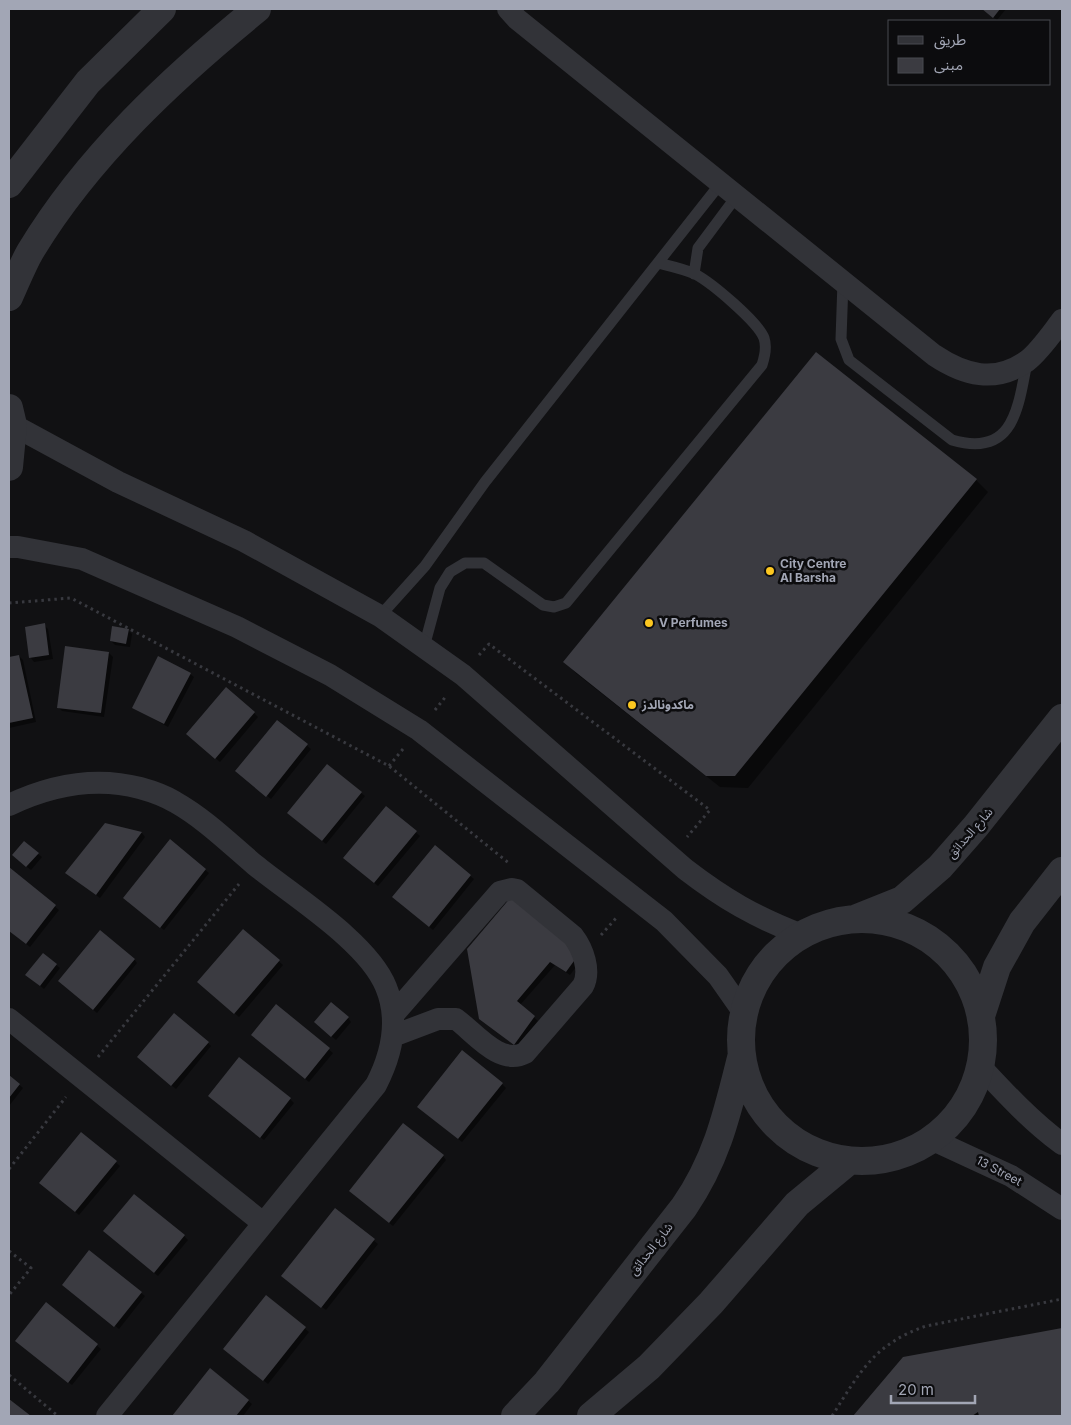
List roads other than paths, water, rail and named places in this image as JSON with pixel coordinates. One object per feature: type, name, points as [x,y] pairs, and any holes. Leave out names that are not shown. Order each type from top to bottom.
[{"type":"street","points":[[9,184],[88,82],[162,9]]},
{"type":"street","points":[[9,297],[30,253],[60,206],[120,135],[185,69],[257,9]]},
{"type":"street","points":[[508,9],[517,19],[728,190],[955,369],[980,375],[1005,372],[1027,361],[1062,320]]},
{"type":"street","points":[[9,467],[11,416],[126,486],[244,541],[380,616],[462,675],[670,856],[721,896],[760,919],[802,935]]},
{"type":"street","points":[[9,547],[82,559],[237,627],[330,675],[419,730],[664,921],[718,976],[744,1013]]},
{"type":"street","name":"شارع الحدائق","points":[[854,919],[902,900],[940,867],[976,826],[1062,718]]},
{"type":"street","points":[[9,805],[37,791],[71,783],[106,782],[141,788],[174,801],[203,820],[354,943],[373,963],[387,987],[393,1025],[388,1061],[376,1085],[107,1416]]},
{"type":"street","points":[[981,1016],[997,967],[1022,922],[1062,871]]},
{"type":"street","points":[[506,890],[517,890],[574,936],[588,972],[583,986],[525,1053],[518,1056],[502,1055],[456,1019],[438,1019],[393,1025],[500,892],[506,890]]},
{"type":"street","points":[[854,919],[881,920],[907,928],[934,942],[955,963],[972,988],[981,1016],[983,1041],[980,1066],[975,1083],[957,1114],[931,1139],[910,1151],[886,1159],[849,1161],[822,1155],[797,1143],[776,1126],[759,1104],[748,1082],[742,1057],[741,1035],[744,1013],[753,987],[761,973],[782,950],[802,935],[827,924],[854,919]]},
{"type":"street","points":[[9,1018],[81,1079],[263,1223]]},
{"type":"street","name":"شارع الحدائق","points":[[515,1416],[547,1382],[700,1184],[722,1133],[742,1057]]},
{"type":"street","points":[[980,1066],[1010,1100],[1043,1130],[1062,1144]]},
{"type":"street","name":"13 Street","points":[[931,1139],[1011,1176],[1062,1209]]},
{"type":"street","points":[[591,1416],[649,1367],[704,1310],[797,1204],[849,1161]]},
{"type":"lane","points":[[380,616],[425,566],[485,482],[658,263],[728,190]]},
{"type":"lane","points":[[694,274],[698,248],[728,190]]},
{"type":"lane","points":[[424,647],[440,588],[450,572],[466,563],[484,564],[542,604],[554,607],[566,604],[755,376],[762,365],[766,352],[764,339],[759,328],[723,294],[694,274],[658,263]]},
{"type":"lane","points":[[843,282],[841,339],[849,360],[952,440],[969,445],[986,443],[1001,435],[1013,423],[1019,406],[1027,361]]},
{"type":"place","name":"City Centre Al Barsha","points":[[770,571]]},
{"type":"place","name":"V Perfumes","points":[[649,623]]},
{"type":"place","name":"ماكدونالدز","points":[[632,705]]}]
